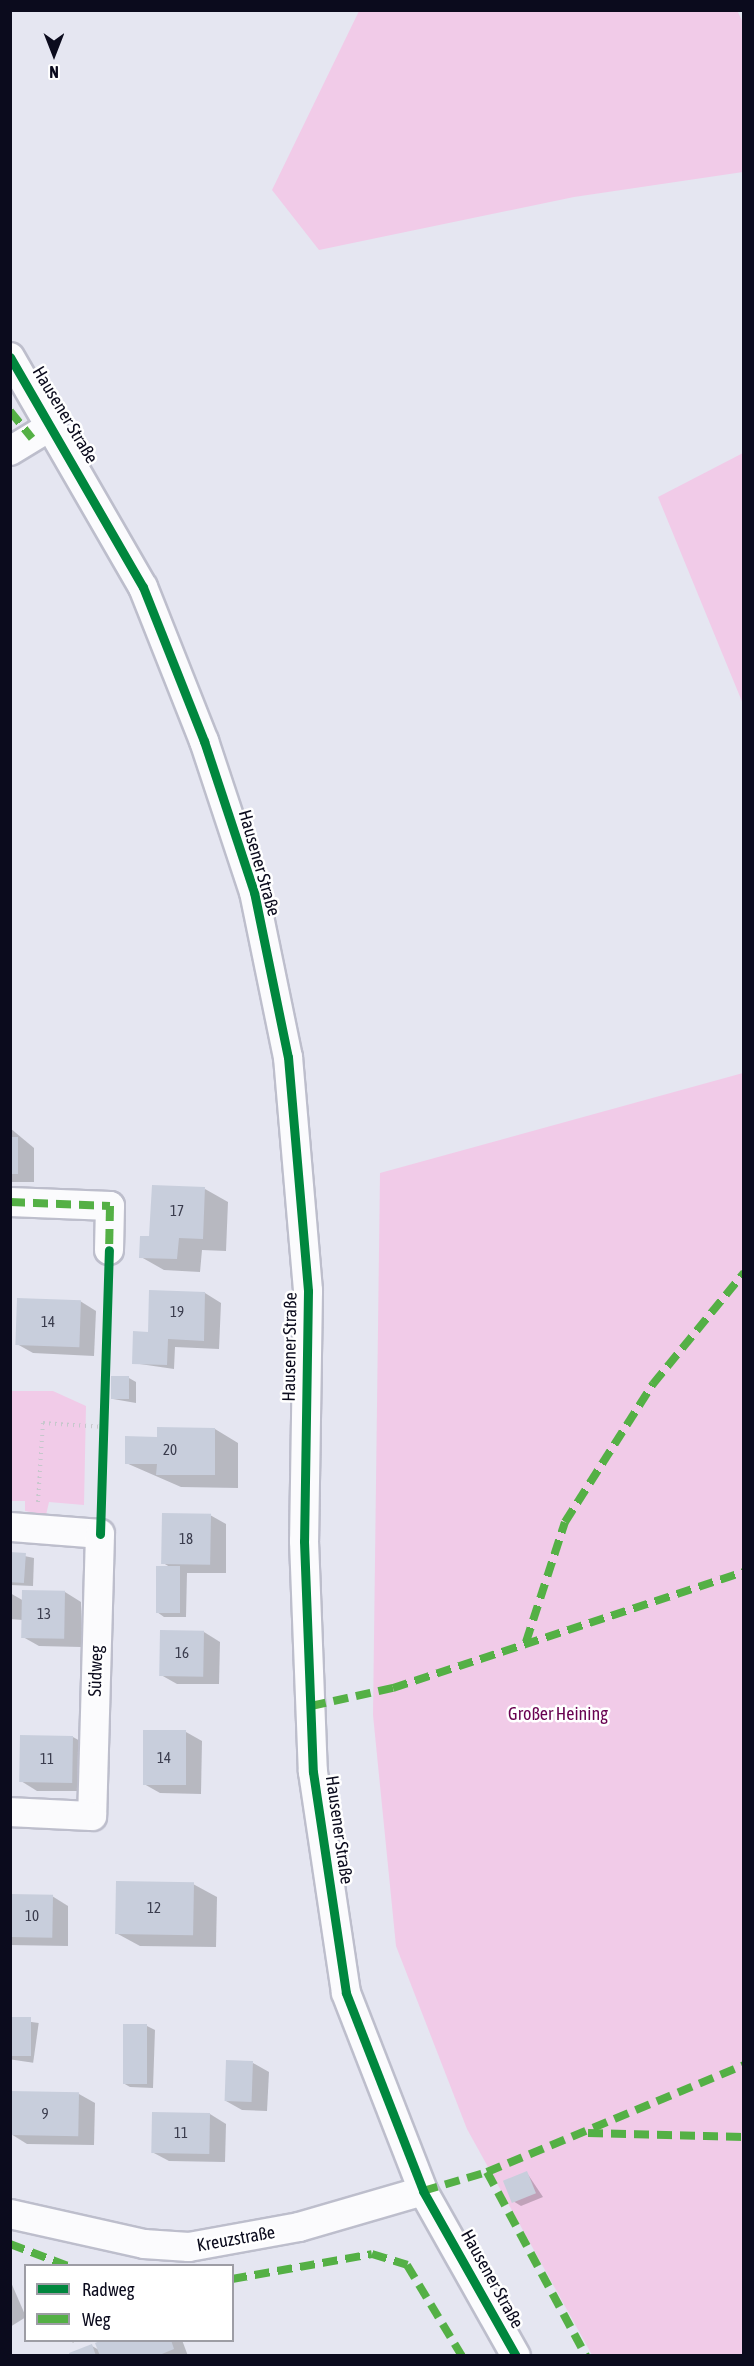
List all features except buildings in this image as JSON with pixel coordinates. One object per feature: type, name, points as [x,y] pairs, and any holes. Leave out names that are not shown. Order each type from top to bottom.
[{"type":"street","name":"Hausener Straße","points":[[10,357],[53,425],[143,586],[204,741],[259,914],[288,1057],[308,1291],[304,1541],[313,1772],[346,1993],[423,2191],[516,2355]]},
{"type":"street","points":[[10,451],[53,425]]},
{"type":"street","points":[[10,1202],[110,1206],[109,1250]]},
{"type":"street","name":"Südweg","points":[[10,1812],[92,1816],[100,1534],[24,1528]]},
{"type":"street","name":"Kreuzstraße","points":[[10,2214],[144,2244],[189,2247],[299,2227],[423,2191]]},
{"type":"path","points":[[24,1528],[43,1423],[103,1427]]},
{"type":"green space","points":[[737,10],[744,25],[743,172],[574,197],[319,250],[272,190],[359,11]]},
{"type":"green space","points":[[743,453],[743,704],[658,497]]},
{"type":"green space","name":"Großer Heining","points":[[743,1073],[743,2355],[592,2355],[467,2129],[396,1946],[373,1715],[380,1173]]},
{"type":"green space","points":[[11,1391],[53,1391],[86,1406],[84,1505],[49,1502],[46,1515],[25,1511],[25,1501],[11,1501]]},
{"type":"marked path","points":[[10,411],[32,438]]},
{"type":"marked path","points":[[10,1202],[110,1206],[109,1254]]},
{"type":"marked path","points":[[526,1642],[565,1522],[653,1384],[744,1273]]},
{"type":"marked path","points":[[311,1706],[393,1688],[744,1572]]},
{"type":"marked path","points":[[487,2172],[744,2065]]},
{"type":"marked path","points":[[588,2133],[744,2137]]},
{"type":"marked path","points":[[423,2191],[487,2172],[586,2356]]},
{"type":"marked path","points":[[10,2244],[63,2264]]},
{"type":"marked path","points":[[234,2279],[372,2254],[407,2265],[462,2356]]},
{"type":"cycle path","points":[[10,357],[143,587],[204,741],[254,892],[288,1057],[308,1291],[304,1541],[313,1772],[346,1993],[423,2191],[516,2356]]},
{"type":"cycle path","points":[[100,1534],[109,1250]]}]
